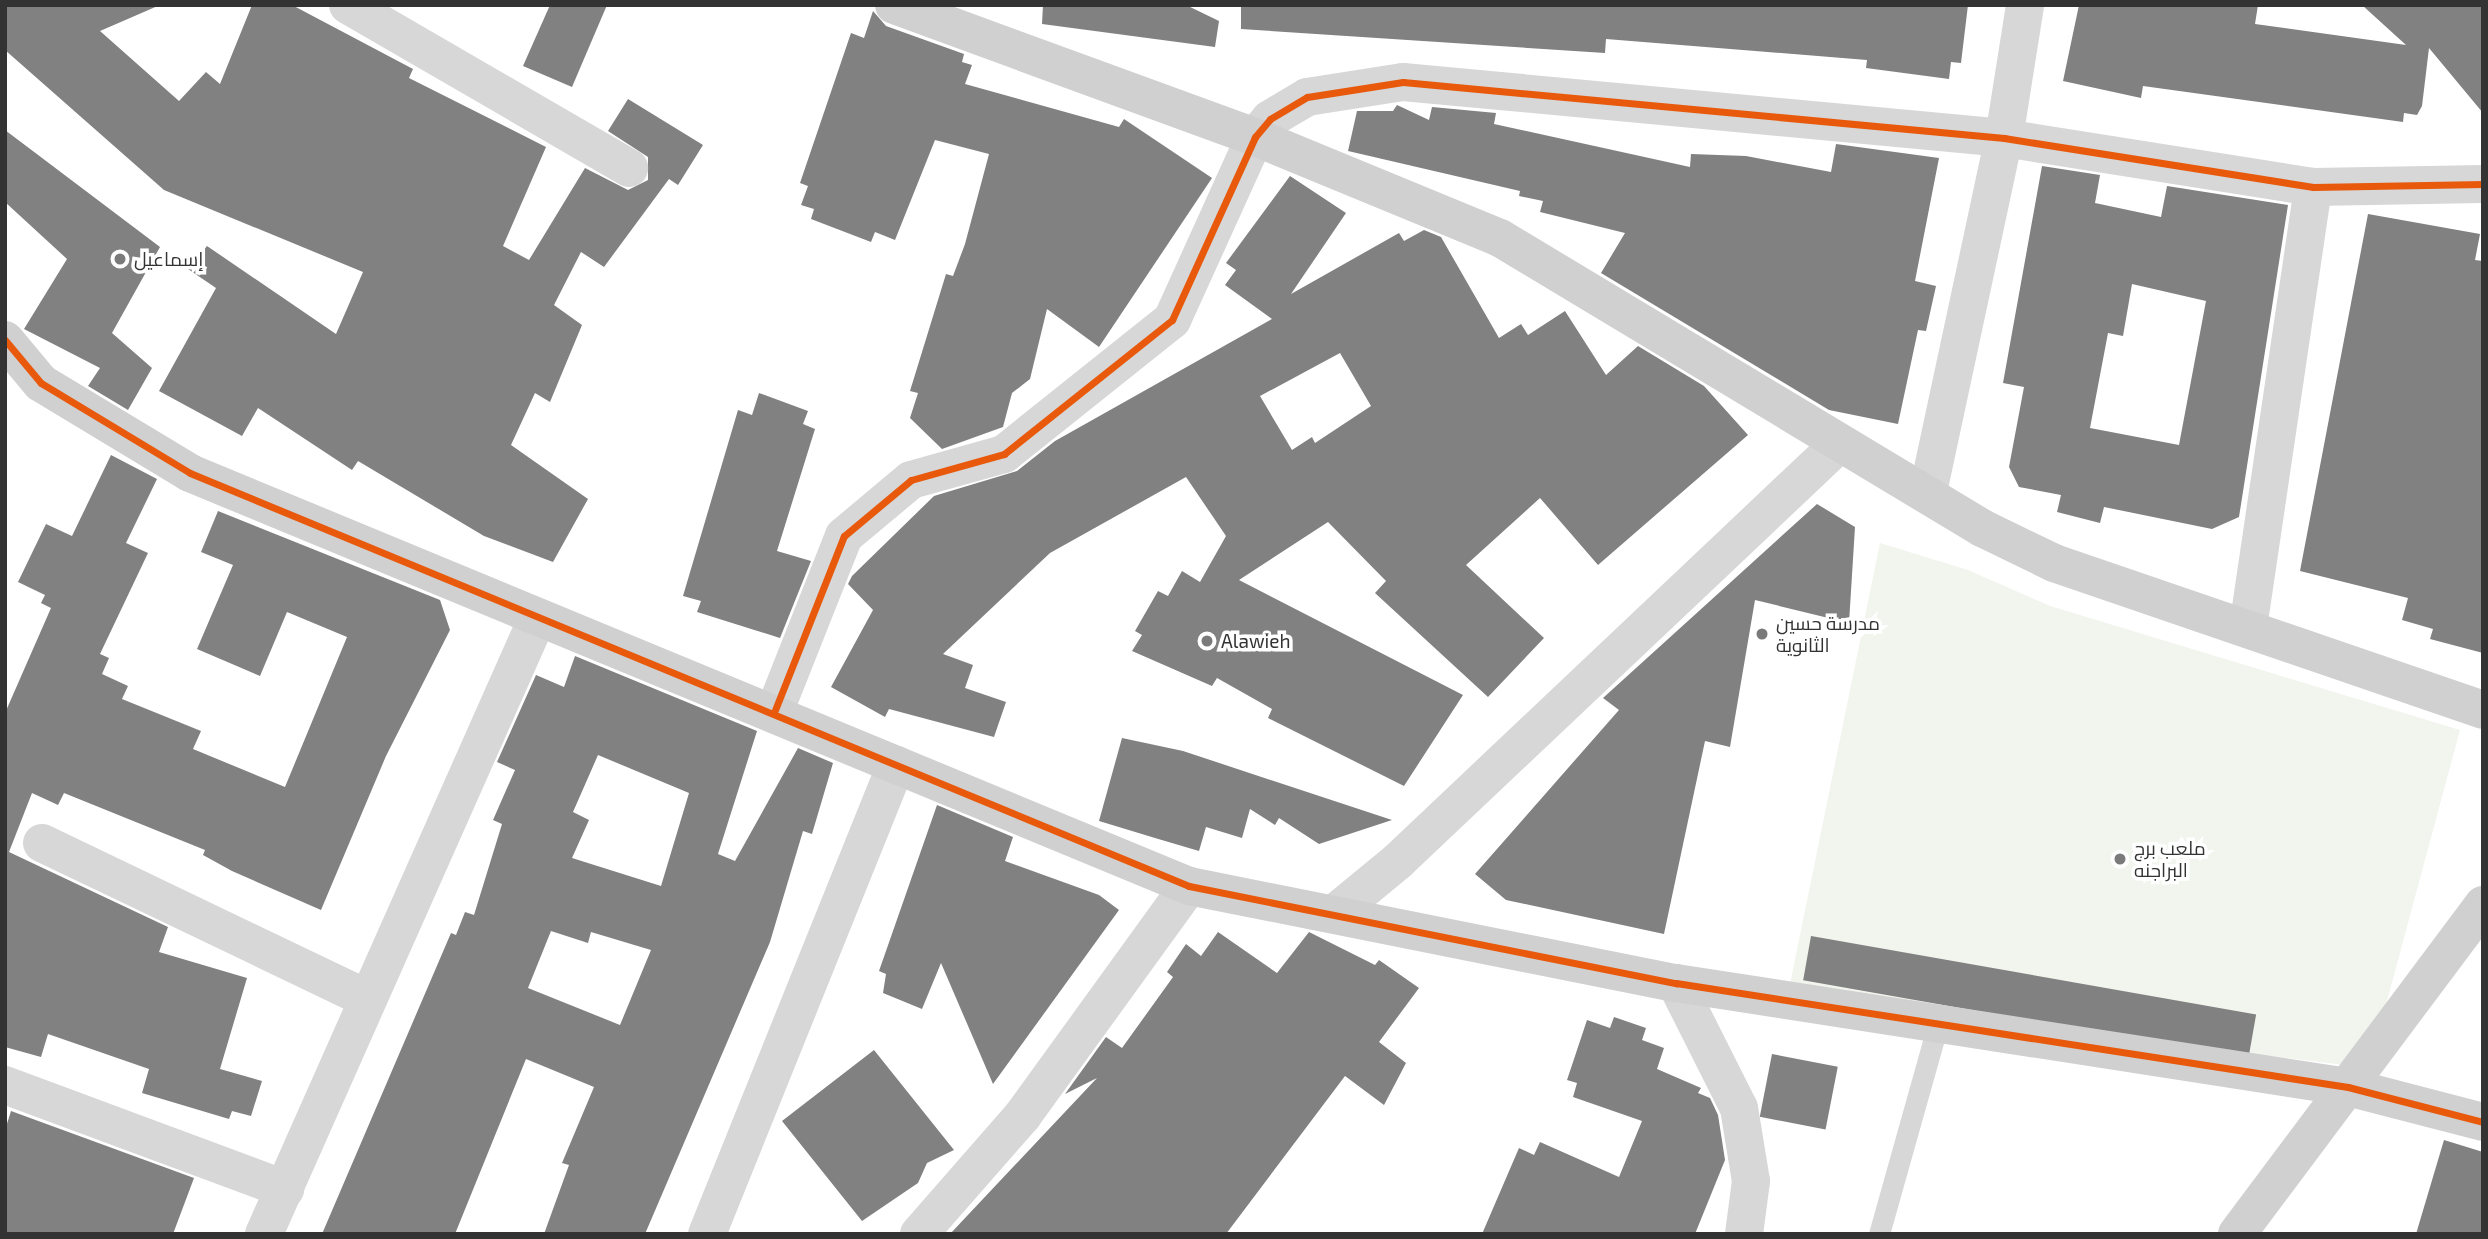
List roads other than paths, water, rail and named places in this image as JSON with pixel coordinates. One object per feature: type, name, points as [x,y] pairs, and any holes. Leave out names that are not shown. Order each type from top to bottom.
[{"type":"street","points":[[348,5],[629,168]]},
{"type":"street","points":[[894,5],[1255,137],[1500,238],[1840,443],[1928,492],[1982,528],[2054,563],[2483,710]]},
{"type":"street","points":[[1928,492],[2004,138],[2025,5]]},
{"type":"street","points":[[775,710],[844,536],[911,481],[1004,454],[1172,320],[1255,137],[1270,119],[1307,97],[1403,82],[2004,138],[2314,187],[2483,184]]},
{"type":"street","points":[[2248,628],[2314,187]]},
{"type":"street","points":[[5,340],[40,383],[190,473],[537,619],[775,710],[896,765],[1189,886],[1676,983],[2348,1087],[2483,1122]]},
{"type":"street","points":[[1335,913],[1398,861],[1840,443]]},
{"type":"street","points":[[264,1234],[364,997],[537,619]]},
{"type":"street","points":[[707,1234],[896,765]]},
{"type":"street","points":[[42,843],[364,997]]},
{"type":"street","points":[[919,1234],[1023,1115],[1189,886]]},
{"type":"street","points":[[2237,1234],[2483,905]]},
{"type":"street","points":[[1676,983],[1739,1108],[1751,1181],[1744,1234]]},
{"type":"street","points":[[5,1085],[285,1189]]},
{"type":"lane","points":[[1879,1234],[1938,1024]]},
{"type":"place","name":"إسماعيل","points":[[120,259]]},
{"type":"place","name":"مدرسة حسين الثانوية","points":[[1762,634]]},
{"type":"place","name":"Alawieh","points":[[1207,641]]},
{"type":"place","name":"ملعب برج البراجنه","points":[[2120,859]]}]
